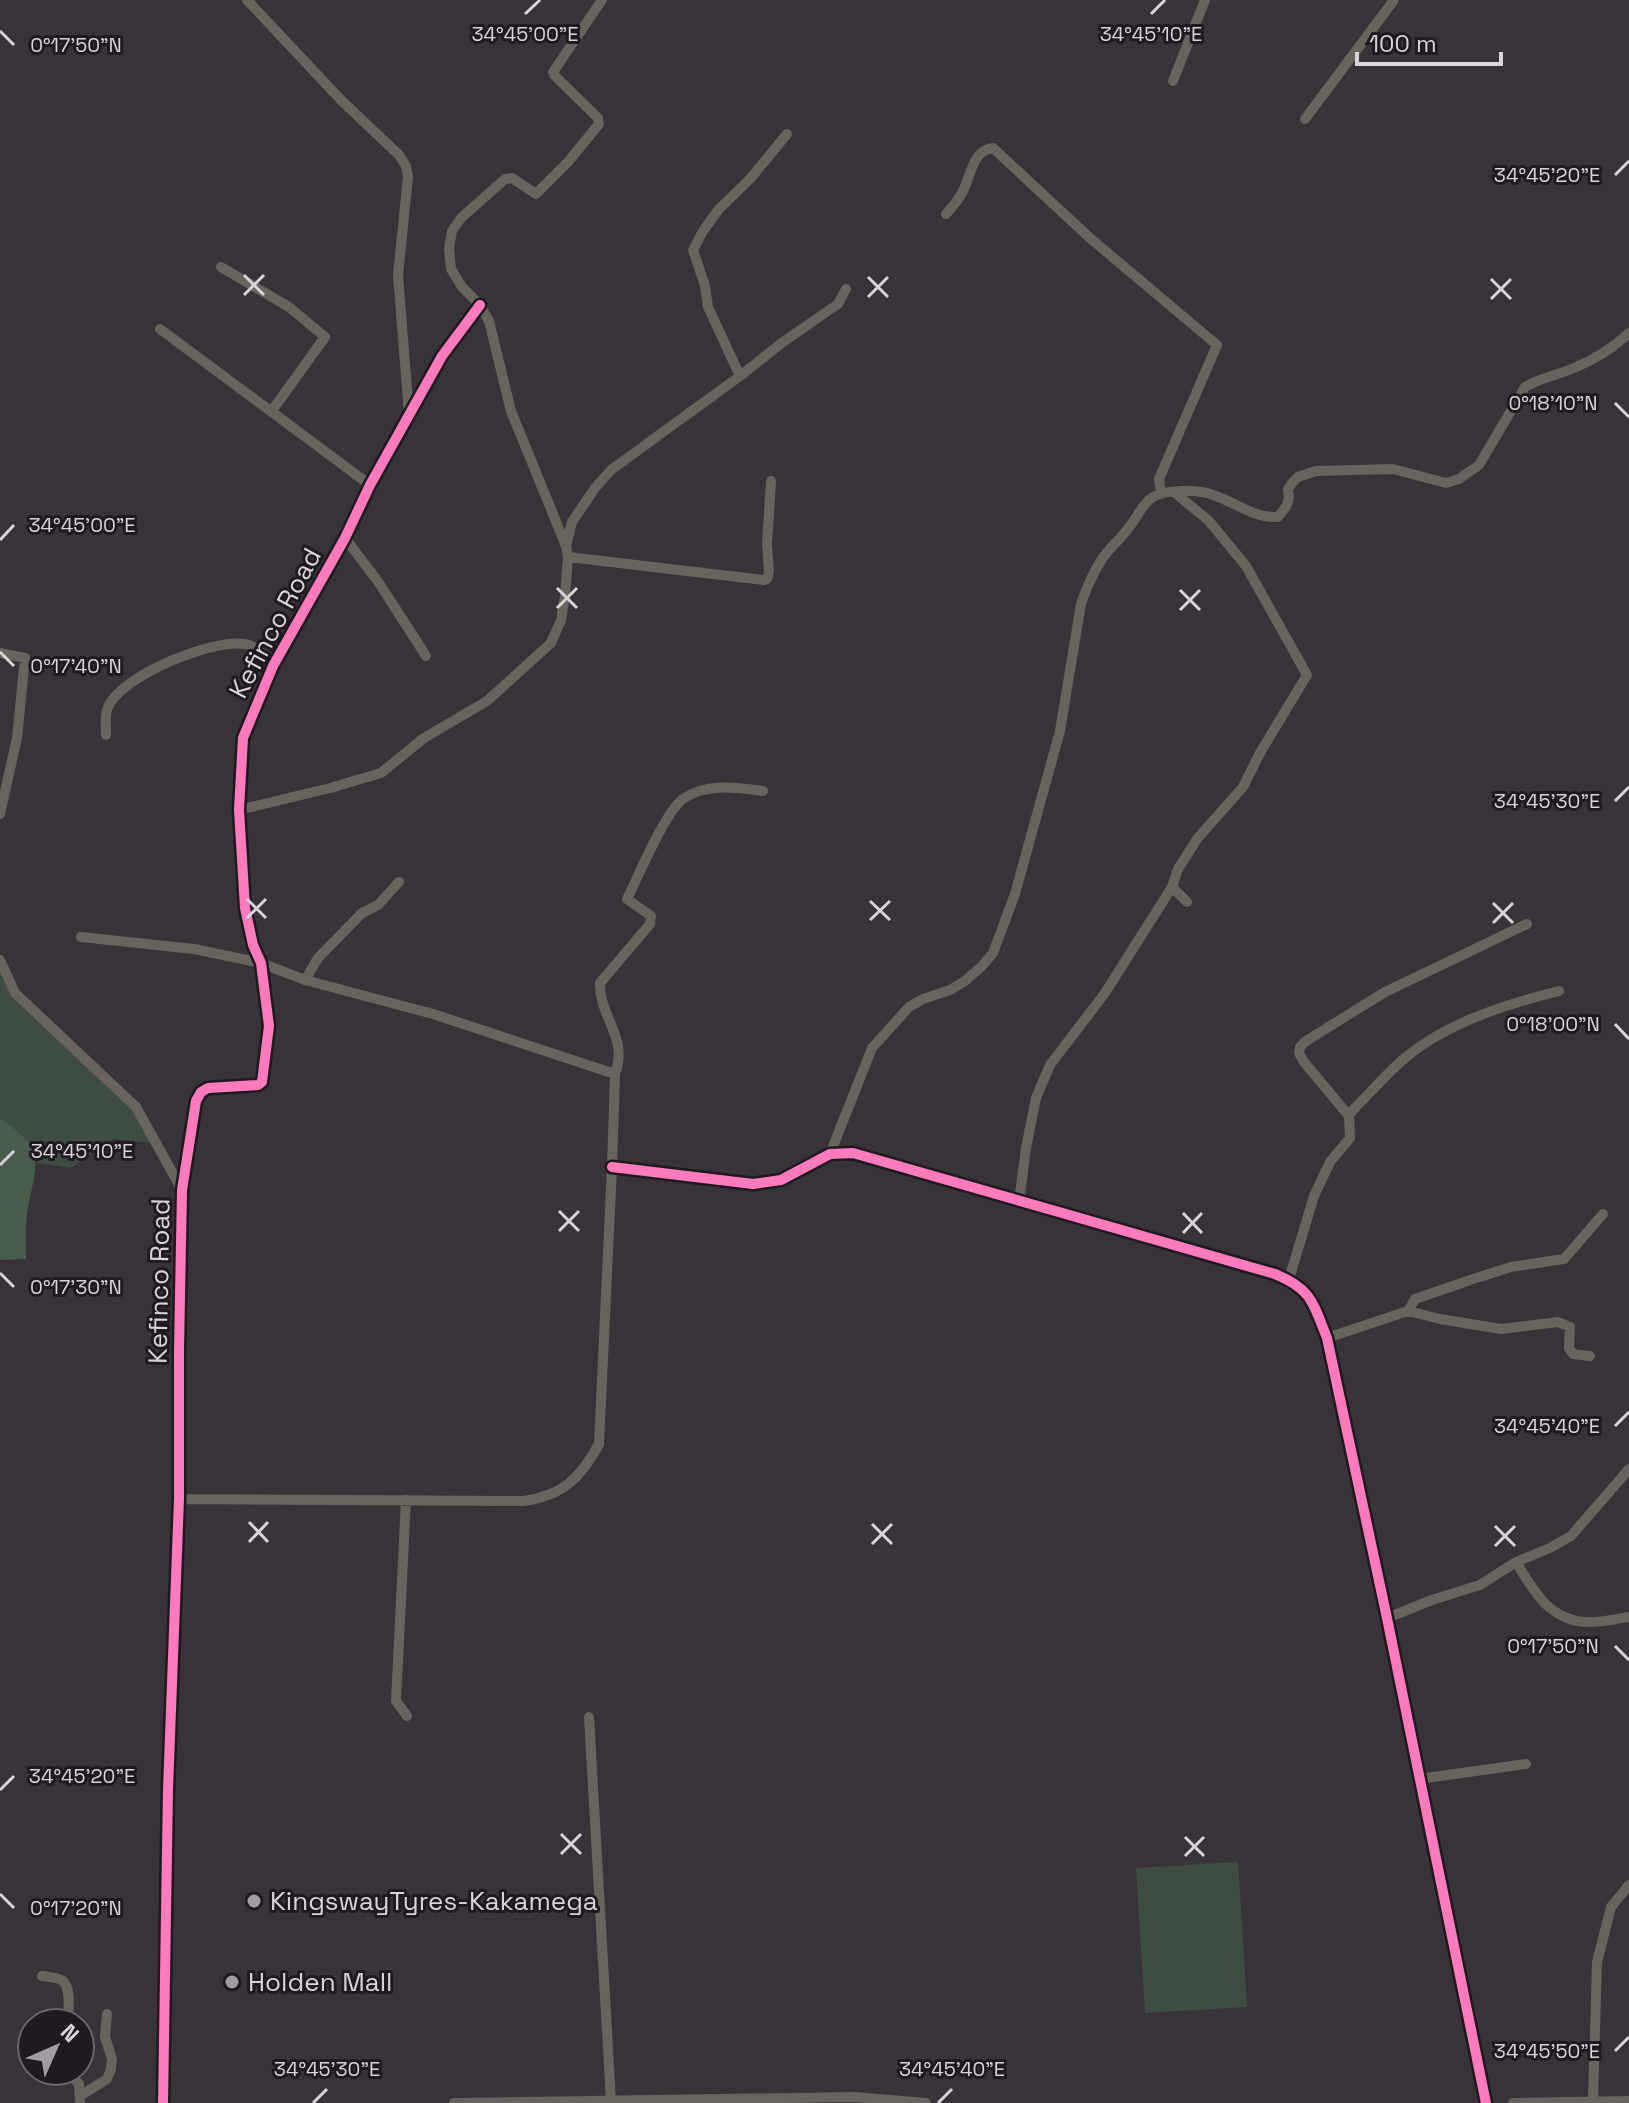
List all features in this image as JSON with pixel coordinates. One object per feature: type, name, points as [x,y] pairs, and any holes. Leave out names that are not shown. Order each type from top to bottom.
[{"type":"street","points":[[247,0],[342,101],[399,155],[406,166],[408,177],[398,275],[409,416]]},
{"type":"street","points":[[567,551],[511,411],[489,321],[451,269],[449,248],[452,231],[461,218],[505,179],[512,178],[536,194],[599,124],[598,118],[553,72],[602,0]]},
{"type":"street","points":[[1173,81],[1205,0]]},
{"type":"street","points":[[1305,119],[1394,0]]},
{"type":"street","points":[[740,376],[708,307],[705,286],[693,250],[719,209],[750,179],[787,134]]},
{"type":"street","points":[[946,214],[963,193],[979,153],[993,148],[1090,238],[1217,345],[1159,479],[1161,494]]},
{"type":"street","points":[[221,267],[289,307],[325,337],[271,412]]},
{"type":"street","points":[[239,810],[381,773],[424,738],[487,701],[551,643],[561,620],[572,522],[595,488],[611,470],[838,304],[846,289]]},
{"type":"street","name":"Kefinco Road","points":[[163,2103],[168,1789],[179,1499],[182,1190],[196,1101],[201,1092],[208,1088],[258,1085],[264,1079],[269,1026],[261,963],[253,945],[245,908],[239,810],[243,738],[273,666],[345,538],[370,485],[442,356],[480,305]]},
{"type":"street","points":[[160,329],[370,485]]},
{"type":"street","points":[[830,1154],[872,1048],[909,1007],[965,981],[993,953],[1015,894],[1060,731],[1081,604],[1102,559],[1142,507],[1161,494],[1202,492],[1266,518],[1278,517],[1286,507],[1288,489],[1292,483],[1298,477],[1316,471],[1393,469],[1446,483],[1459,479],[1479,465],[1525,387],[1599,356],[1629,333]]},
{"type":"street","points":[[567,551],[767,579],[771,481]]},
{"type":"street","points":[[1019,1202],[1019,1187],[1036,1098],[1050,1065],[1105,993],[1172,887],[1178,869],[1197,839],[1243,787],[1307,675],[1246,566],[1209,521],[1174,492]]},
{"type":"street","points":[[345,538],[379,583],[426,656]]},
{"type":"street","points":[[106,735],[107,709],[124,687],[174,659],[218,647],[248,645],[258,650],[273,666]]},
{"type":"street","points":[[0,653],[25,658],[17,738],[0,814]]},
{"type":"street","points":[[179,1499],[523,1501],[543,1498],[576,1478],[588,1464],[599,1444],[615,1074],[620,1053],[600,993],[600,983],[650,924],[651,916],[627,899],[675,807],[684,798],[722,787],[763,791]]},
{"type":"street","points":[[305,980],[318,958],[362,913],[378,905],[399,882]]},
{"type":"street","points":[[1172,887],[1187,902]]},
{"type":"street","points":[[1289,1279],[1314,1196],[1330,1162],[1350,1138],[1349,1116],[1304,1062],[1299,1053],[1300,1047],[1385,992],[1527,924]]},
{"type":"street","points":[[81,937],[194,949],[261,963],[305,980],[433,1014],[615,1074]]},
{"type":"street","points":[[0,960],[15,993],[136,1107],[182,1190]]},
{"type":"street","points":[[1349,1116],[1396,1065],[1426,1043],[1478,1016],[1514,1002],[1559,991]]},
{"type":"street","points":[[612,1167],[753,1184],[781,1180],[830,1154],[853,1153],[1275,1274],[1303,1289],[1314,1302],[1327,1338],[1486,2103]]},
{"type":"street","points":[[1408,1311],[1415,1299],[1476,1278],[1511,1267],[1564,1259],[1603,1214]]},
{"type":"street","points":[[1327,1338],[1408,1311],[1501,1329],[1565,1323],[1570,1327],[1569,1348],[1573,1354],[1590,1356]]},
{"type":"street","points":[[1387,1618],[1480,1585],[1516,1562],[1571,1536],[1629,1469]]},
{"type":"street","points":[[406,1500],[396,1701],[407,1716]]},
{"type":"street","points":[[1516,1562],[1538,1599],[1561,1616],[1585,1622],[1629,1617]]},
{"type":"street","points":[[589,1717],[611,2101]]},
{"type":"street","points":[[1419,1779],[1526,1764]]},
{"type":"street","points":[[1593,2100],[1597,1962],[1611,1907],[1629,1885]]},
{"type":"street","points":[[42,1976],[61,1979],[66,1984],[68,2007]]},
{"type":"street","points":[[80,2099],[107,2079],[111,2069],[112,2059],[105,2037],[107,2014]]},
{"type":"street","points":[[454,2103],[867,2100],[926,2103]]},
{"type":"street","points":[[1513,2103],[1629,2101]]},
{"type":"green space","points":[[0,957],[18,992],[136,1104],[161,1144],[113,1139],[71,1168],[37,1163],[23,1137],[0,1118]]},
{"type":"green space","points":[[0,1118],[26,1140],[35,1160],[26,1220],[26,1259],[0,1260]]},
{"type":"green space","points":[[1238,1862],[1247,2007],[1145,2013],[1136,1868]]},
{"type":"cycle path","points":[[163,2103],[168,1789],[179,1499],[182,1190],[196,1101],[201,1092],[208,1088],[258,1085],[262,1082],[269,1026],[261,963],[253,945],[245,908],[239,810],[243,738],[273,666],[345,538],[370,485],[442,356],[480,305]]},
{"type":"cycle path","points":[[612,1167],[753,1184],[781,1180],[830,1154],[853,1153],[1275,1274],[1297,1285],[1310,1298],[1327,1338],[1486,2103]]},
{"type":"place","name":"KingswayTyres-Kakamega","points":[[254,1901]]},
{"type":"place","name":"Holden Mall","points":[[232,1982]]}]
